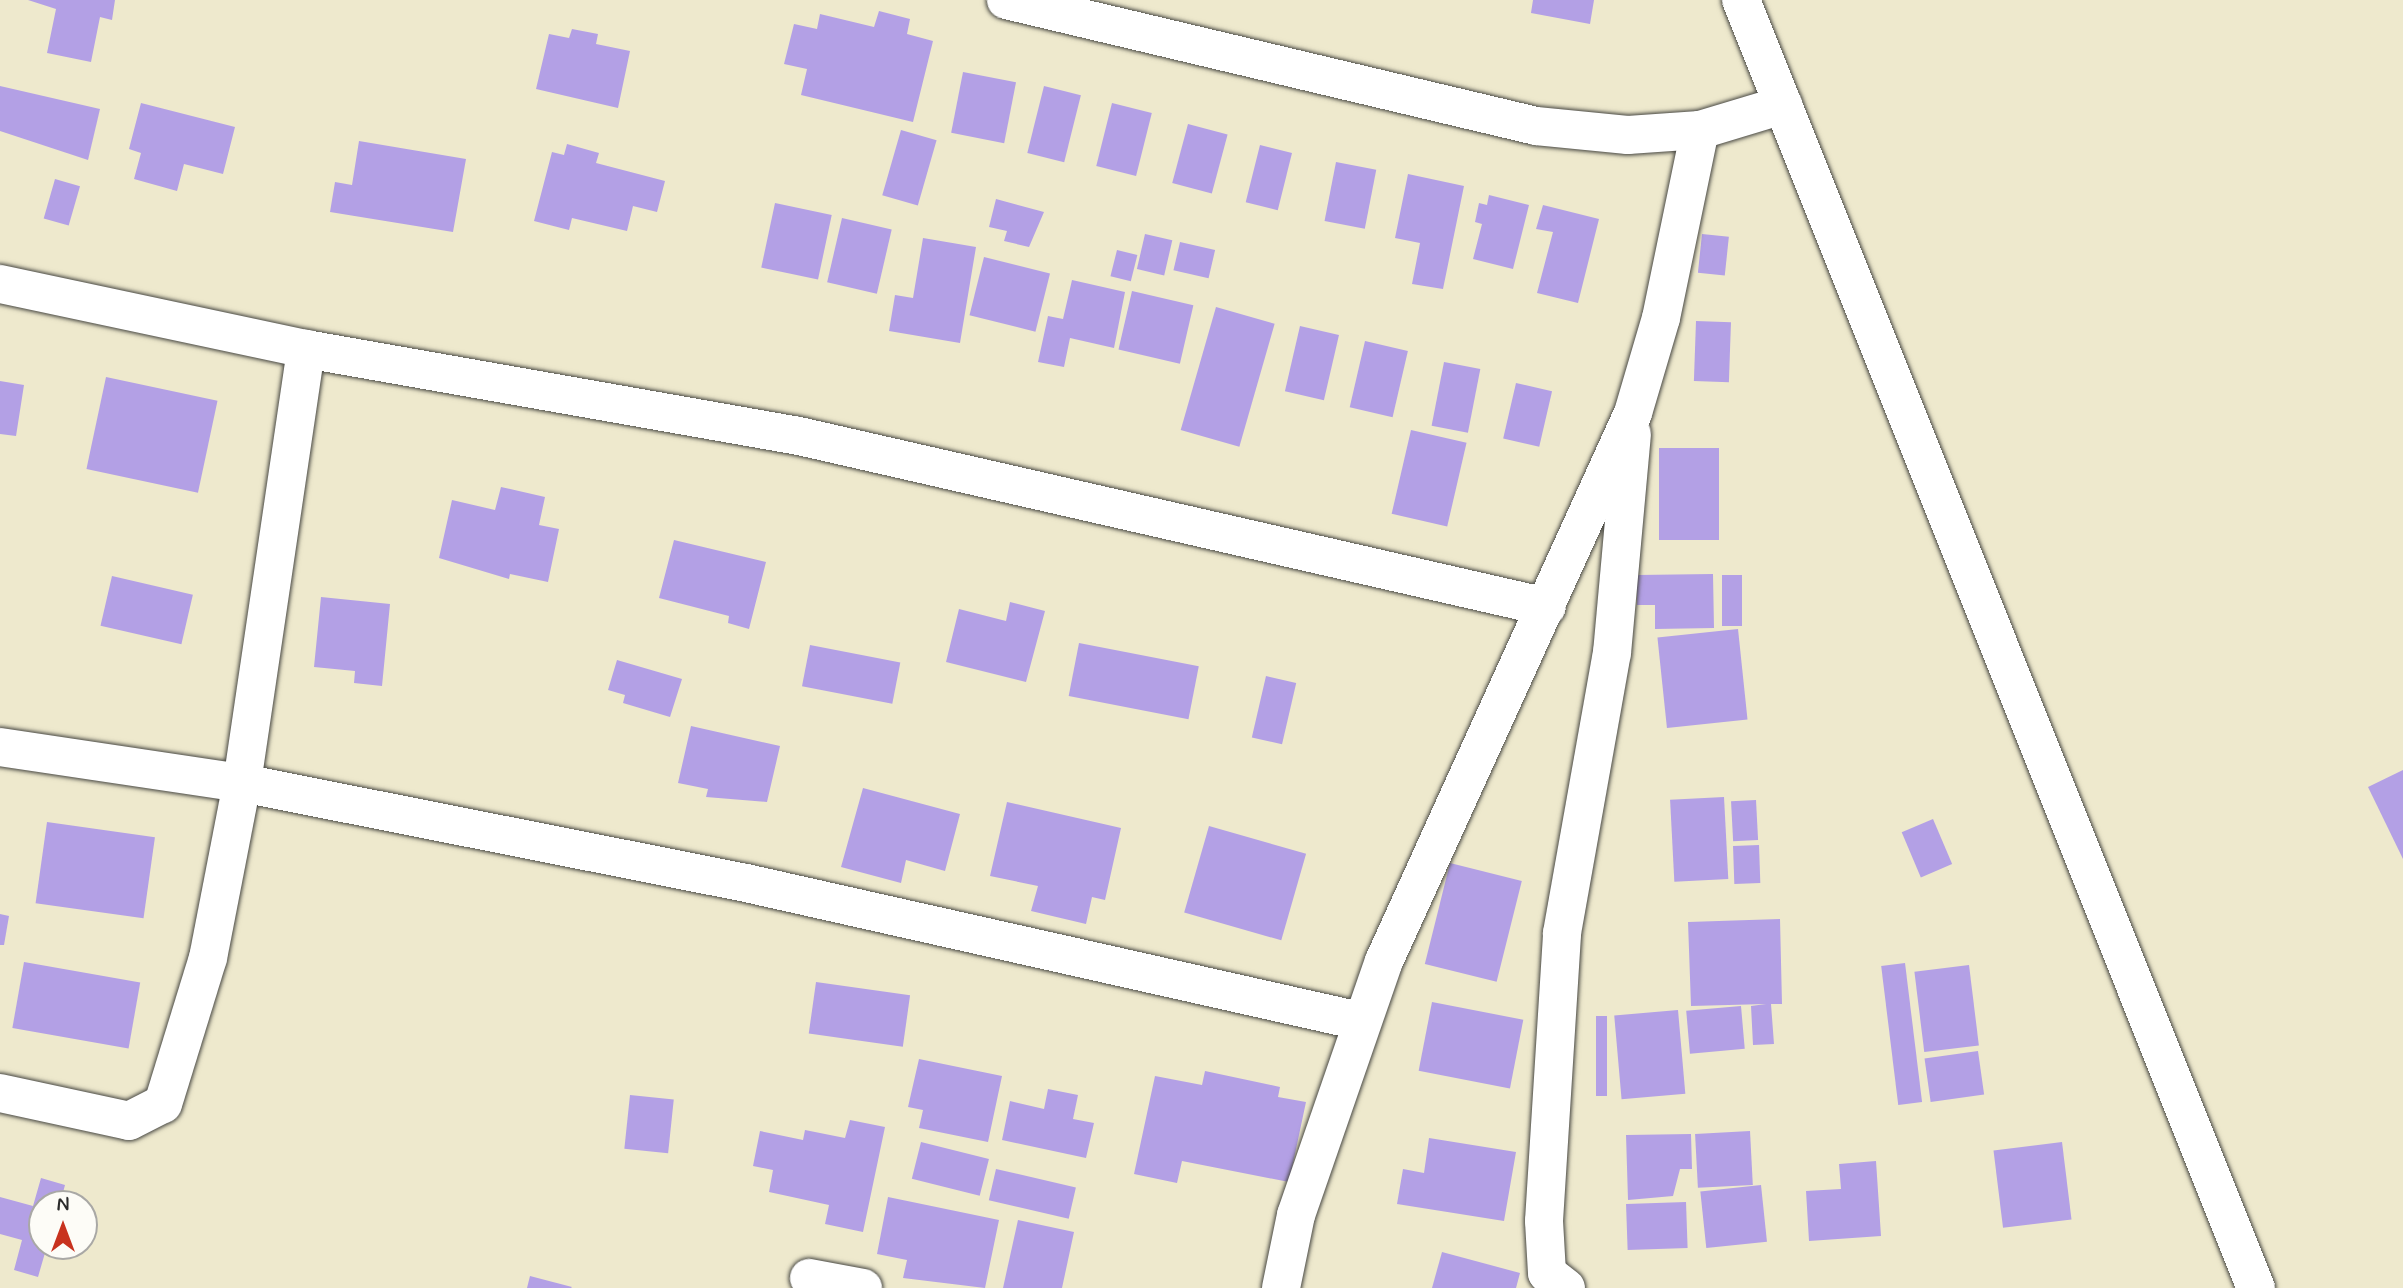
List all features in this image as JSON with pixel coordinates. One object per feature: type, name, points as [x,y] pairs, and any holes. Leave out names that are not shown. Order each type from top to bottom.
[{"type":"street","points":[[1006,0],[1536,126],[1628,135],[1700,130],[1783,105]]},
{"type":"street","points":[[1741,0],[2256,1288]]},
{"type":"street","points":[[1281,1288],[1296,1215],[1360,1021],[1633,413],[1661,318],[1700,130]]},
{"type":"street","points":[[0,285],[306,349],[799,436],[1547,607]]},
{"type":"street","points":[[0,1093],[129,1121],[163,1104],[208,958],[242,783],[306,349]]},
{"type":"street","points":[[1566,1288],[1547,1273],[1544,1221],[1562,933],[1612,653],[1633,413]]},
{"type":"street","points":[[0,747],[242,783],[747,883],[1360,1021]]},
{"type":"street","points":[[809,1278],[863,1288]]},
{"type":"building","points":[[28,0],[115,0],[112,20],[100,17],[91,62],[47,53],[56,9]]},
{"type":"building","points":[[1533,0],[1594,0],[1590,24],[1531,13]]},
{"type":"building","points":[[879,11],[910,19],[907,34],[933,41],[913,122],[801,95],[807,69],[784,64],[794,24],[817,29],[820,14],[874,27]]},
{"type":"building","points":[[572,29],[598,34],[596,44],[630,51],[618,108],[536,89],[549,34],[569,38]]},
{"type":"building","points":[[963,72],[1016,82],[1004,143],[951,133]]},
{"type":"building","points":[[0,86],[100,109],[88,160],[0,131]]},
{"type":"building","points":[[1044,86],[1081,95],[1064,162],[1027,153]]},
{"type":"building","points":[[141,103],[235,127],[223,174],[184,164],[177,191],[134,179],[141,153],[129,149]]},
{"type":"building","points":[[1112,103],[1152,113],[1136,176],[1096,166]]},
{"type":"building","points":[[1188,124],[1228,135],[1212,194],[1172,183]]},
{"type":"building","points":[[901,130],[937,140],[918,206],[882,195]]},
{"type":"building","points":[[359,141],[466,159],[453,232],[330,212],[335,182],[352,185]]},
{"type":"building","points":[[567,144],[599,153],[596,163],[665,181],[657,212],[633,206],[627,231],[572,218],[569,230],[534,221],[552,152],[564,155]]},
{"type":"building","points":[[1260,145],[1292,153],[1278,210],[1246,202]]},
{"type":"building","points":[[1336,162],[1376,170],[1365,229],[1325,221]]},
{"type":"building","points":[[1408,174],[1464,186],[1443,289],[1412,284],[1420,243],[1395,238]]},
{"type":"building","points":[[55,179],[80,186],[69,226],[44,218]]},
{"type":"building","points":[[1489,195],[1529,205],[1513,269],[1473,259],[1482,224],[1475,222],[1479,203],[1487,205]]},
{"type":"building","points":[[996,199],[1044,212],[1029,247],[1004,241],[1007,231],[989,227]]},
{"type":"building","points":[[775,203],[832,215],[818,280],[761,268]]},
{"type":"building","points":[[1543,205],[1599,219],[1578,303],[1537,293],[1553,232],[1536,229]]},
{"type":"building","points":[[842,218],[892,229],[877,294],[827,282]]},
{"type":"building","points":[[1145,234],[1172,240],[1164,275],[1137,269]]},
{"type":"building","points":[[1702,234],[1729,237],[1725,276],[1698,273]]},
{"type":"building","points":[[923,238],[976,247],[960,343],[889,331],[895,295],[913,298]]},
{"type":"building","points":[[1180,242],[1215,250],[1209,278],[1173,270]]},
{"type":"building","points":[[1117,250],[1137,255],[1131,281],[1110,276]]},
{"type":"building","points":[[984,257],[1050,273],[1035,332],[969,315]]},
{"type":"building","points":[[1072,280],[1125,292],[1114,348],[1070,338],[1064,367],[1038,362],[1048,316],[1063,319]]},
{"type":"building","points":[[1132,291],[1193,305],[1180,364],[1119,349]]},
{"type":"building","points":[[1216,307],[1275,324],[1239,447],[1181,430]]},
{"type":"building","points":[[1696,321],[1731,322],[1729,382],[1694,381]]},
{"type":"building","points":[[1300,326],[1339,335],[1324,400],[1285,391]]},
{"type":"building","points":[[1365,341],[1408,351],[1393,417],[1350,407]]},
{"type":"building","points":[[1444,362],[1480,369],[1468,433],[1432,426]]},
{"type":"building","points":[[106,377],[218,401],[198,493],[86,469]]},
{"type":"building","points":[[0,381],[24,385],[16,436],[0,434]]},
{"type":"building","points":[[1516,383],[1552,391],[1539,447],[1503,439]]},
{"type":"building","points":[[1411,430],[1467,443],[1447,527],[1392,514]]},
{"type":"building","points":[[1659,448],[1719,448],[1719,540],[1659,540]]},
{"type":"building","points":[[501,487],[545,497],[539,525],[559,529],[548,582],[510,574],[509,579],[439,558],[452,500],[495,510]]},
{"type":"building","points":[[674,540],[766,562],[749,629],[728,623],[729,616],[659,598]]},
{"type":"building","points":[[1713,574],[1714,628],[1655,629],[1655,605],[1637,605],[1637,575]]},
{"type":"building","points":[[1722,575],[1742,575],[1742,626],[1722,626]]},
{"type":"building","points":[[112,576],[193,595],[181,644],[101,626]]},
{"type":"building","points":[[321,597],[390,604],[382,686],[354,683],[355,671],[314,667]]},
{"type":"building","points":[[1010,602],[1045,611],[1026,682],[946,662],[959,609],[1006,621]]},
{"type":"building","points":[[1738,629],[1748,720],[1667,728],[1657,637]]},
{"type":"building","points":[[1079,643],[1199,666],[1188,719],[1069,696]]},
{"type":"building","points":[[810,645],[900,663],[892,704],[802,686]]},
{"type":"building","points":[[617,660],[682,679],[670,717],[623,703],[625,695],[608,690]]},
{"type":"building","points":[[1266,676],[1296,683],[1282,744],[1252,737]]},
{"type":"building","points":[[691,726],[780,746],[767,802],[706,797],[708,789],[678,783]]},
{"type":"building","points":[[2403,770],[2403,859],[2368,787]]},
{"type":"building","points":[[863,788],[960,814],[945,871],[906,860],[901,883],[841,867]]},
{"type":"building","points":[[1724,797],[1728,879],[1674,882],[1670,800]]},
{"type":"building","points":[[1756,800],[1758,840],[1733,841],[1731,801]]},
{"type":"building","points":[[1007,802],[1121,828],[1105,900],[1092,897],[1086,924],[1031,911],[1038,886],[990,876]]},
{"type":"building","points":[[1933,819],[1952,864],[1921,877],[1902,832]]},
{"type":"building","points":[[47,822],[155,837],[144,918],[36,903]]},
{"type":"building","points":[[1209,826],[1306,854],[1281,940],[1184,913]]},
{"type":"building","points":[[1759,845],[1760,883],[1734,884],[1733,846]]},
{"type":"building","points":[[1450,863],[1522,881],[1497,982],[1425,964]]},
{"type":"building","points":[[0,914],[9,916],[4,945],[0,945]]},
{"type":"building","points":[[1780,919],[1782,1004],[1771,1004],[1774,1044],[1753,1045],[1751,1006],[1766,1004],[1691,1006],[1688,922]]},
{"type":"building","points":[[24,962],[140,982],[129,1048],[12,1028]]},
{"type":"building","points":[[1905,963],[1922,1102],[1898,1105],[1881,966]]},
{"type":"building","points":[[1969,965],[1979,1045],[1924,1052],[1914,972]]},
{"type":"building","points":[[816,982],[910,995],[903,1047],[809,1033]]},
{"type":"building","points":[[1432,1002],[1523,1020],[1510,1088],[1419,1071]]},
{"type":"building","points":[[1741,1006],[1745,1049],[1690,1054],[1686,1011]]},
{"type":"building","points":[[1678,1010],[1685,1094],[1622,1099],[1614,1016]]},
{"type":"building","points":[[1596,1016],[1607,1016],[1607,1096],[1596,1096]]},
{"type":"building","points":[[1978,1051],[1984,1095],[1931,1102],[1925,1059]]},
{"type":"building","points":[[919,1059],[1002,1076],[988,1142],[919,1128],[923,1110],[908,1107]]},
{"type":"building","points":[[1205,1071],[1280,1087],[1278,1097],[1306,1102],[1289,1182],[1182,1161],[1177,1183],[1134,1174],[1155,1076],[1202,1085]]},
{"type":"building","points":[[1048,1089],[1078,1095],[1073,1119],[1094,1123],[1086,1158],[1002,1140],[1010,1101],[1044,1109]]},
{"type":"building","points":[[630,1095],[674,1100],[668,1153],[624,1149]]},
{"type":"building","points":[[850,1120],[885,1127],[863,1232],[825,1224],[829,1205],[769,1192],[773,1170],[753,1166],[760,1131],[803,1140],[805,1130],[845,1138]]},
{"type":"building","points":[[1750,1131],[1753,1185],[1698,1188],[1695,1134]]},
{"type":"building","points":[[1691,1134],[1692,1169],[1680,1169],[1673,1196],[1628,1200],[1626,1135]]},
{"type":"building","points":[[1429,1138],[1516,1152],[1504,1221],[1397,1204],[1403,1169],[1424,1173]]},
{"type":"building","points":[[921,1142],[989,1159],[980,1196],[912,1179]]},
{"type":"building","points":[[2062,1142],[2072,1219],[2003,1228],[1994,1150]]},
{"type":"building","points":[[1876,1161],[1881,1236],[1809,1241],[1806,1191],[1841,1189],[1839,1164]]},
{"type":"building","points":[[996,1169],[1076,1187],[1069,1219],[989,1200]]},
{"type":"building","points":[[41,1178],[65,1185],[64,1190],[38,1190]]},
{"type":"building","points":[[1761,1185],[1767,1242],[1706,1248],[1700,1191]]},
{"type":"building","points":[[0,1197],[28,1205],[28,1260],[43,1260],[38,1277],[14,1270],[22,1240],[0,1234]]},
{"type":"building","points":[[888,1197],[999,1220],[985,1288],[903,1278],[907,1260],[877,1254]]},
{"type":"building","points":[[1686,1202],[1688,1248],[1628,1250],[1626,1204]]},
{"type":"building","points":[[1018,1220],[1074,1232],[1062,1288],[1003,1288]]},
{"type":"building","points":[[1442,1252],[1520,1273],[1516,1288],[1432,1288]]},
{"type":"building","points":[[530,1276],[572,1287],[527,1288]]}]
